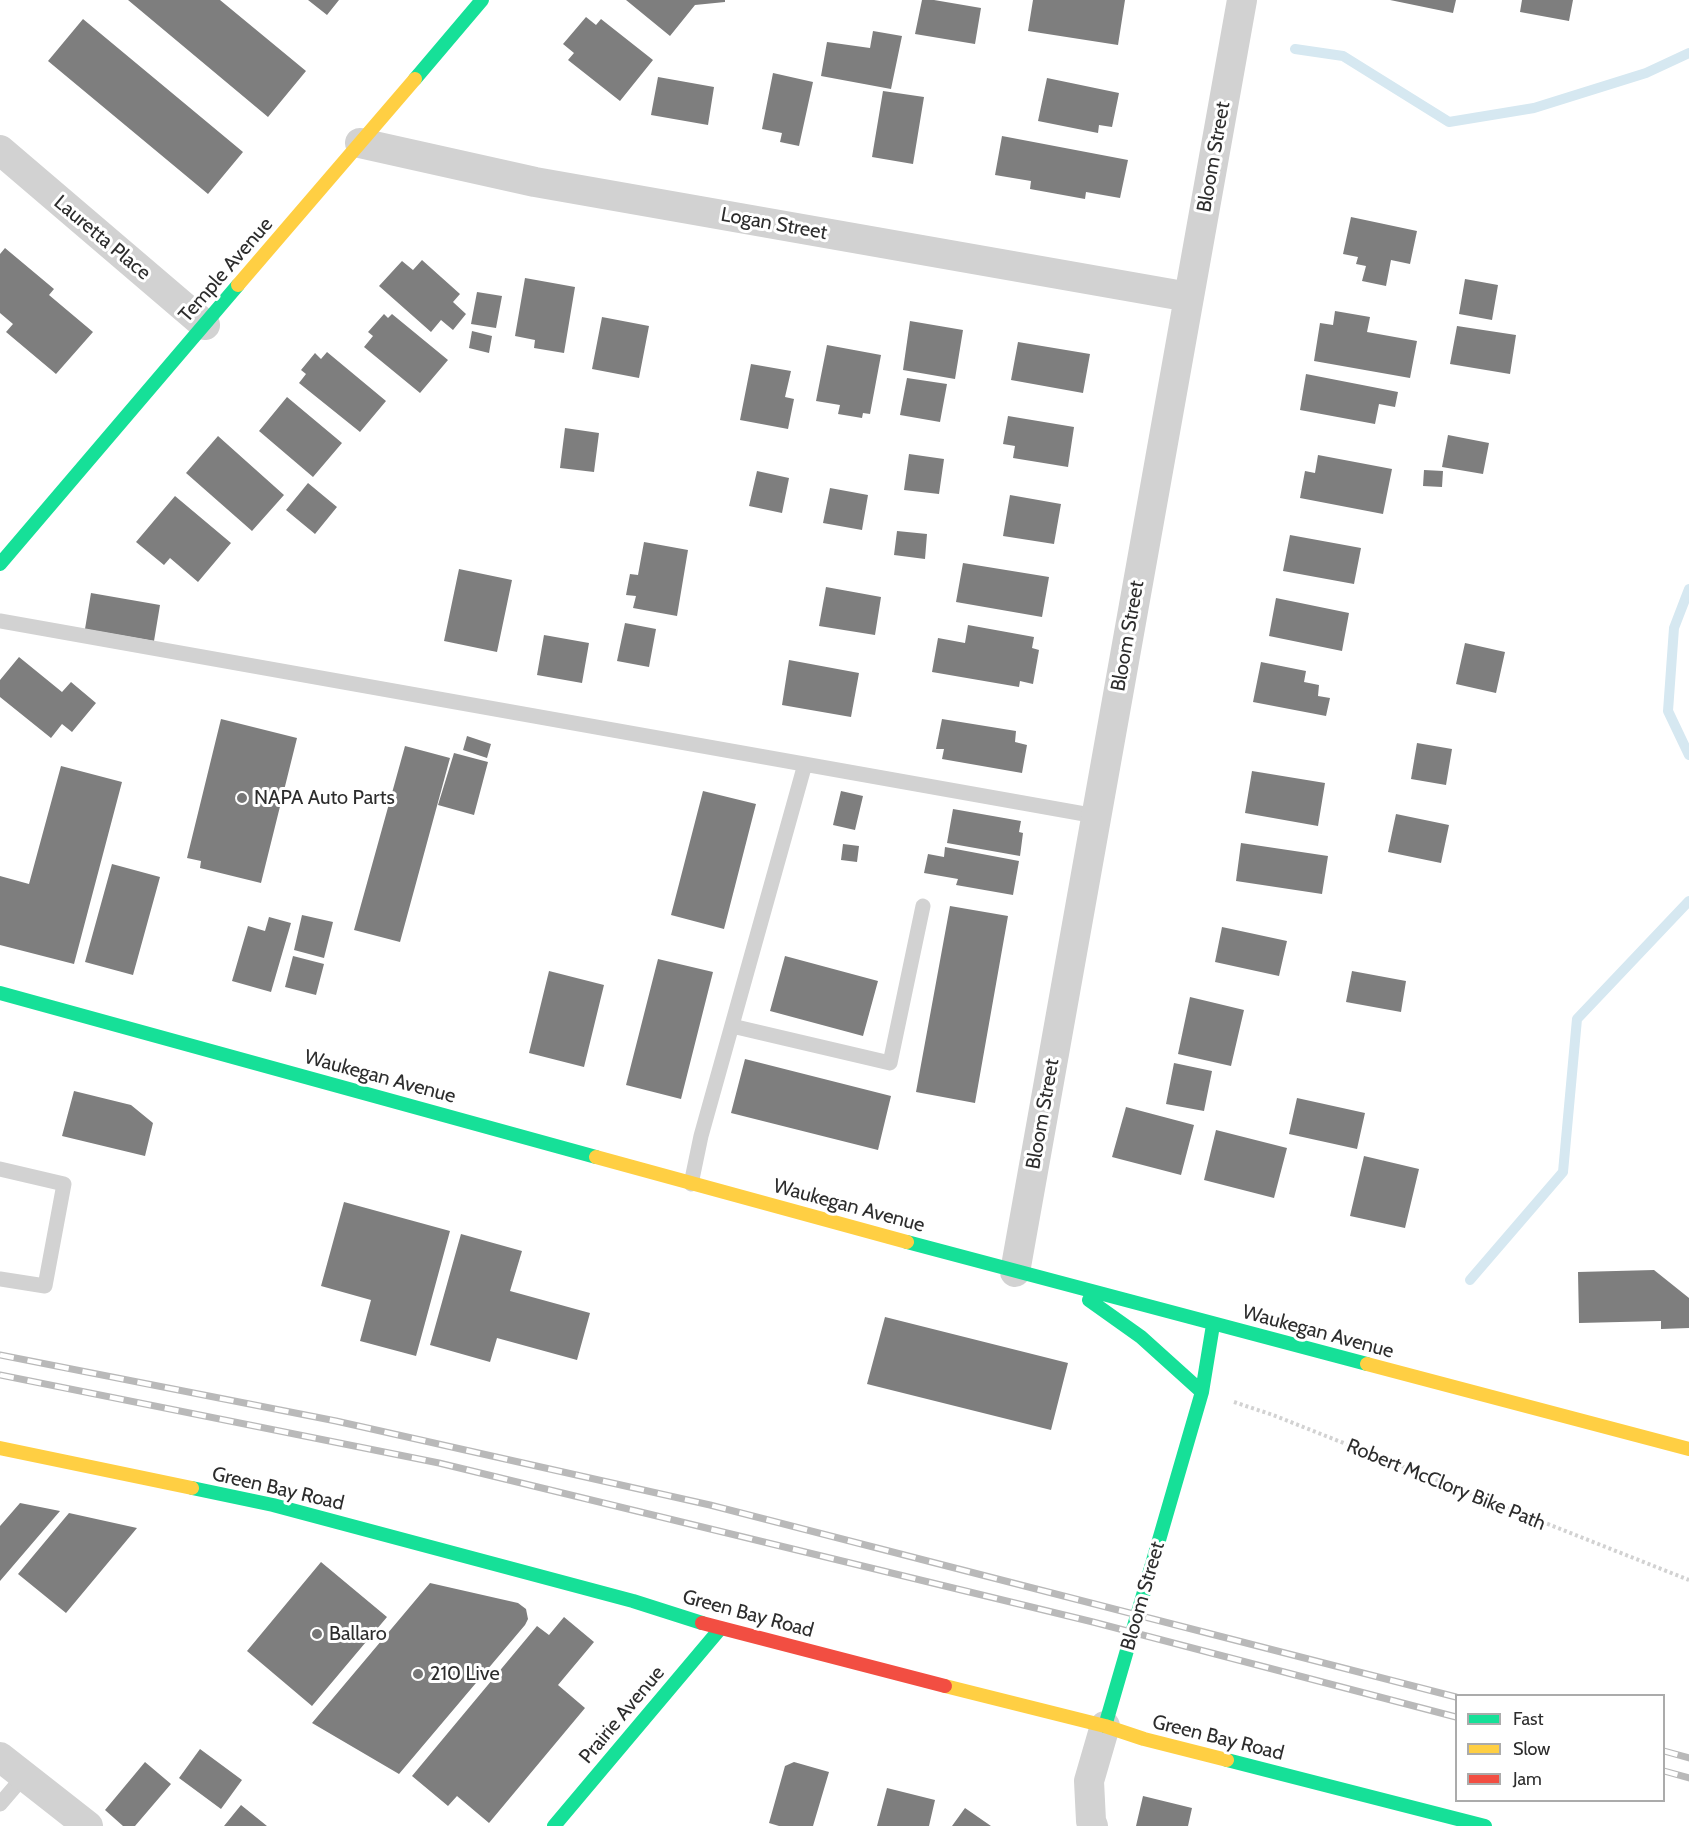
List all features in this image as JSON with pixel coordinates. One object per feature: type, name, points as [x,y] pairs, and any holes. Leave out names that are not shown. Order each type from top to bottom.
[{"type":"main road","name":"Temple Avenue","points":[[0,564],[482,0]]},
{"type":"main road","name":"Waukegan Avenue","points":[[0,993],[1015,1272],[1689,1449]]},
{"type":"main road","points":[[1057,1283],[1096,1304],[1141,1337],[1202,1392]]},
{"type":"main road","name":"Bloom Street","points":[[1104,1726],[1202,1392],[1213,1325]]},
{"type":"main road","name":"Green Bay Road","points":[[0,1448],[273,1505],[633,1601],[720,1629],[1104,1726],[1144,1739],[1485,1826]]},
{"type":"main road","name":"Prairie Avenue","points":[[554,1826],[720,1629]]},
{"type":"street","name":"Bloom Street","points":[[1015,1272],[1242,0]]},
{"type":"street","name":"Logan Street","points":[[360,143],[535,182],[1189,297]]},
{"type":"street","name":"Lauretta Place","points":[[0,150],[205,325]]},
{"type":"street","points":[[1093,1826],[1089,1780],[1104,1726]]},
{"type":"street","points":[[0,1757],[88,1826]]},
{"type":"lane","points":[[0,621],[1096,816]]},
{"type":"lane","points":[[691,1184],[701,1136],[805,764]]},
{"type":"lane","points":[[732,1026],[890,1063],[923,906]]},
{"type":"lane","points":[[0,1278],[45,1286],[64,1184],[1,1173]]},
{"type":"lane","points":[[0,1804],[24,1776]]},
{"type":"path","name":"Robert McClory Bike Path","points":[[1202,1392],[1273,1414],[1689,1580]]},
{"type":"building","points":[[128,0],[220,0],[306,71],[268,117]]},
{"type":"building","points":[[308,0],[339,0],[327,15]]},
{"type":"building","points":[[626,0],[725,0],[725,2],[695,5],[670,36]]},
{"type":"building","points":[[922,0],[981,8],[975,44],[915,34]]},
{"type":"building","points":[[1033,0],[1125,0],[1118,45],[1028,31]]},
{"type":"building","points":[[1390,0],[1456,0],[1453,13]]},
{"type":"building","points":[[1522,0],[1573,0],[1569,21],[1520,12]]},
{"type":"building","points":[[586,17],[596,25],[601,19],[653,60],[620,101],[568,60],[574,53],[563,44]]},
{"type":"building","points":[[83,19],[243,152],[208,194],[48,61]]},
{"type":"building","points":[[873,31],[902,36],[891,89],[821,76],[827,42],[870,48]]},
{"type":"building","points":[[773,73],[813,82],[799,146],[780,142],[782,133],[762,129]]},
{"type":"building","points":[[658,77],[714,87],[708,125],[651,115]]},
{"type":"building","points":[[1047,78],[1119,93],[1112,127],[1099,125],[1098,133],[1038,121]]},
{"type":"building","points":[[883,91],[924,97],[913,164],[872,157]]},
{"type":"building","points":[[1002,136],[1128,160],[1120,198],[1086,192],[1085,199],[1030,189],[1031,181],[995,175]]},
{"type":"building","points":[[1351,217],[1417,231],[1410,264],[1391,260],[1386,286],[1362,281],[1366,266],[1356,264],[1358,257],[1343,254]]},
{"type":"building","points":[[5,248],[54,289],[49,295],[93,332],[56,374],[6,332],[13,324],[0,313],[0,254]]},
{"type":"building","points":[[422,260],[460,294],[453,302],[466,314],[453,330],[441,320],[431,332],[379,286],[402,261],[413,270]]},
{"type":"building","points":[[525,278],[575,287],[564,353],[534,348],[535,340],[515,336]]},
{"type":"building","points":[[1465,279],[1498,285],[1492,320],[1459,314]]},
{"type":"building","points":[[477,292],[502,296],[496,328],[471,324]]},
{"type":"building","points":[[1335,311],[1370,317],[1367,332],[1417,341],[1410,378],[1314,361],[1320,323],[1333,325]]},
{"type":"building","points":[[384,314],[388,318],[392,314],[448,360],[420,393],[364,347],[373,336],[368,332]]},
{"type":"building","points":[[602,317],[649,326],[639,378],[592,369]]},
{"type":"building","points":[[910,321],[963,330],[955,379],[903,370]]},
{"type":"building","points":[[1457,326],[1516,335],[1510,374],[1450,364]]},
{"type":"building","points":[[472,331],[492,336],[489,353],[469,348]]},
{"type":"building","points":[[1018,342],[1090,354],[1083,393],[1011,380]]},
{"type":"building","points":[[827,345],[881,355],[870,414],[863,413],[862,418],[838,414],[840,405],[816,401]]},
{"type":"building","points":[[327,352],[386,401],[360,432],[299,383],[306,374],[301,370],[315,353],[321,359]]},
{"type":"building","points":[[751,364],[791,371],[785,397],[794,399],[788,429],[740,420]]},
{"type":"building","points":[[1306,374],[1398,392],[1395,407],[1379,404],[1375,424],[1300,410]]},
{"type":"building","points":[[907,378],[947,384],[940,422],[900,415]]},
{"type":"building","points":[[287,397],[342,443],[313,477],[259,431]]},
{"type":"building","points":[[1008,416],[1074,427],[1068,467],[1013,458],[1015,446],[1003,444]]},
{"type":"building","points":[[565,428],[599,433],[594,472],[560,468]]},
{"type":"building","points":[[1448,435],[1489,443],[1483,474],[1442,467]]},
{"type":"building","points":[[218,436],[284,495],[252,531],[186,473]]},
{"type":"building","points":[[909,454],[944,459],[939,494],[904,490]]},
{"type":"building","points":[[1318,455],[1392,469],[1383,514],[1300,498],[1305,471],[1315,473]]},
{"type":"building","points":[[1424,470],[1443,471],[1442,487],[1423,486]]},
{"type":"building","points":[[757,471],[789,478],[782,513],[749,506]]},
{"type":"building","points":[[308,483],[337,507],[315,534],[286,510]]},
{"type":"building","points":[[830,488],[868,495],[862,530],[823,523]]},
{"type":"building","points":[[1010,495],[1061,504],[1054,544],[1003,536]]},
{"type":"building","points":[[175,496],[231,543],[198,582],[170,558],[164,565],[136,542]]},
{"type":"building","points":[[897,531],[927,534],[925,559],[894,555]]},
{"type":"building","points":[[1290,535],[1361,548],[1354,584],[1283,571]]},
{"type":"building","points":[[644,542],[688,550],[677,616],[633,608],[636,596],[626,595],[630,574],[638,575]]},
{"type":"building","points":[[963,563],[1049,577],[1042,617],[956,602]]},
{"type":"building","points":[[459,569],[512,580],[497,652],[444,641]]},
{"type":"building","points":[[826,587],[881,597],[875,635],[819,626]]},
{"type":"building","points":[[91,593],[160,605],[154,641],[85,629]]},
{"type":"building","points":[[1276,598],[1349,613],[1342,651],[1269,636]]},
{"type":"building","points":[[625,623],[656,629],[649,667],[617,661]]},
{"type":"building","points":[[968,625],[1034,637],[1032,648],[1039,650],[1033,684],[1020,681],[1019,687],[932,672],[938,638],[965,643]]},
{"type":"building","points":[[544,635],[589,643],[582,683],[537,675]]},
{"type":"building","points":[[1465,643],[1505,652],[1496,693],[1456,684]]},
{"type":"building","points":[[19,657],[62,692],[71,682],[96,703],[72,732],[62,724],[51,738],[0,697],[0,680]]},
{"type":"building","points":[[789,660],[859,673],[851,717],[782,705]]},
{"type":"building","points":[[1261,662],[1306,671],[1304,682],[1319,685],[1318,696],[1330,698],[1326,716],[1253,702]]},
{"type":"building","name":"NAPA Auto Parts","points":[[221,719],[297,738],[261,883],[200,868],[201,861],[187,858]]},
{"type":"building","points":[[942,719],[1016,731],[1015,742],[1027,745],[1022,773],[942,759],[944,749],[936,749]]},
{"type":"building","points":[[467,736],[491,744],[487,758],[463,750]]},
{"type":"building","points":[[1417,743],[1452,749],[1446,785],[1411,779]]},
{"type":"building","points":[[405,746],[450,758],[400,942],[354,930]]},
{"type":"building","points":[[454,753],[488,762],[474,815],[438,805]]},
{"type":"building","points":[[61,766],[122,782],[74,964],[0,945],[0,876],[29,884]]},
{"type":"building","points":[[1252,771],[1325,783],[1318,826],[1245,813]]},
{"type":"building","points":[[703,791],[756,804],[724,929],[671,915]]},
{"type":"building","points":[[841,791],[863,796],[855,830],[833,825]]},
{"type":"building","points":[[953,809],[1021,821],[1019,832],[1023,833],[1020,856],[947,843]]},
{"type":"building","points":[[1396,814],[1449,825],[1441,863],[1388,852]]},
{"type":"building","points":[[1241,843],[1328,856],[1322,894],[1236,881]]},
{"type":"building","points":[[843,844],[859,846],[857,862],[841,860]]},
{"type":"building","points":[[945,847],[1019,861],[1013,895],[956,885],[958,879],[924,873],[928,854],[944,857]]},
{"type":"building","points":[[112,864],[160,877],[133,975],[85,962]]},
{"type":"building","points":[[950,906],[1008,916],[975,1103],[916,1092]]},
{"type":"building","points":[[302,915],[333,922],[324,958],[294,950]]},
{"type":"building","points":[[269,917],[291,923],[271,992],[232,981],[248,926],[265,931]]},
{"type":"building","points":[[1222,927],[1287,941],[1279,976],[1215,962]]},
{"type":"building","points":[[293,956],[324,964],[316,995],[285,987]]},
{"type":"building","points":[[785,956],[878,981],[863,1036],[770,1011]]},
{"type":"building","points":[[658,959],[713,972],[681,1099],[626,1085]]},
{"type":"building","points":[[549,971],[604,985],[584,1067],[529,1053]]},
{"type":"building","points":[[1352,971],[1406,981],[1401,1012],[1346,1002]]},
{"type":"building","points":[[1190,997],[1244,1010],[1231,1066],[1178,1054]]},
{"type":"building","points":[[745,1059],[891,1096],[878,1150],[731,1113]]},
{"type":"building","points":[[1174,1063],[1212,1071],[1204,1111],[1166,1104]]},
{"type":"building","points":[[74,1091],[131,1105],[153,1123],[145,1156],[62,1136]]},
{"type":"building","points":[[1297,1098],[1365,1113],[1357,1149],[1289,1134]]},
{"type":"building","points":[[1126,1107],[1194,1125],[1181,1175],[1112,1157]]},
{"type":"building","points":[[1216,1130],[1287,1148],[1274,1198],[1204,1180]]},
{"type":"building","points":[[1364,1156],[1419,1169],[1405,1228],[1350,1216]]},
{"type":"building","points":[[344,1202],[450,1231],[416,1356],[360,1341],[371,1300],[321,1286]]},
{"type":"building","points":[[461,1234],[522,1251],[510,1291],[590,1313],[577,1360],[497,1338],[490,1362],[430,1345]]},
{"type":"building","points":[[1654,1270],[1689,1298],[1689,1328],[1661,1329],[1661,1321],[1579,1323],[1578,1272]]},
{"type":"building","points":[[885,1317],[1068,1363],[1051,1430],[867,1384]]},
{"type":"building","points":[[20,1503],[60,1511],[0,1581],[0,1526]]},
{"type":"building","points":[[69,1513],[137,1528],[66,1613],[18,1574]]},
{"type":"building","name":"Ballaro","points":[[321,1562],[387,1617],[312,1706],[247,1651]]},
{"type":"building","name":"210 Live","points":[[430,1583],[518,1603],[526,1609],[528,1619],[399,1774],[312,1723]]},
{"type":"building","points":[[564,1617],[594,1642],[558,1685],[585,1708],[489,1823],[457,1796],[448,1806],[412,1776],[537,1626],[549,1635]]},
{"type":"building","points":[[200,1749],[242,1780],[221,1809],[179,1778]]},
{"type":"building","points":[[145,1762],[171,1784],[135,1826],[123,1826],[105,1810]]},
{"type":"building","points":[[794,1762],[829,1772],[813,1826],[779,1826],[769,1823],[785,1766]]},
{"type":"building","points":[[887,1788],[935,1800],[929,1826],[877,1826]]},
{"type":"building","points":[[1143,1796],[1192,1808],[1188,1826],[1136,1826]]},
{"type":"building","points":[[241,1805],[267,1826],[224,1826]]},
{"type":"building","points":[[965,1808],[991,1826],[952,1826]]},
{"type":"waterway","points":[[1295,49],[1343,56],[1449,122],[1534,108],[1646,73],[1689,53]]},
{"type":"waterway","points":[[1689,589],[1674,628],[1668,711],[1689,755]]},
{"type":"waterway","points":[[1470,1280],[1563,1172],[1577,1019],[1689,901]]},
{"type":"railway","points":[[0,1355],[336,1421],[710,1505],[1455,1697]]},
{"type":"railway","points":[[0,1375],[439,1463],[1093,1622],[1455,1717]]},
{"type":"railway","points":[[1665,1751],[1689,1758]]},
{"type":"railway","points":[[1665,1771],[1689,1778]]},
{"type":"traffic: fast","points":[[415,79],[482,0]]},
{"type":"traffic: fast","points":[[0,564],[238,285]]},
{"type":"traffic: fast","points":[[0,993],[596,1157]]},
{"type":"traffic: fast","points":[[907,1242],[1367,1364]]},
{"type":"traffic: fast","points":[[1089,1300],[1141,1337],[1202,1392]]},
{"type":"traffic: fast","points":[[1105,1726],[1202,1392],[1213,1325]]},
{"type":"traffic: fast","points":[[192,1488],[273,1505],[633,1601],[702,1623]]},
{"type":"traffic: fast","points":[[554,1826],[720,1629]]},
{"type":"traffic: fast","points":[[1227,1760],[1485,1826]]},
{"type":"traffic: slow","points":[[238,285],[415,79]]},
{"type":"traffic: slow","points":[[596,1157],[907,1242]]},
{"type":"traffic: slow","points":[[1367,1364],[1689,1449]]},
{"type":"traffic: slow","points":[[0,1448],[192,1488]]},
{"type":"traffic: slow","points":[[945,1686],[1105,1726],[1144,1739],[1227,1760]]},
{"type":"traffic: jam","points":[[702,1623],[945,1686]]},
{"type":"place","name":"NAPA Auto Parts","points":[[242,798]]},
{"type":"place","name":"Ballaro","points":[[317,1634]]},
{"type":"place","name":"210 Live","points":[[418,1674]]}]
